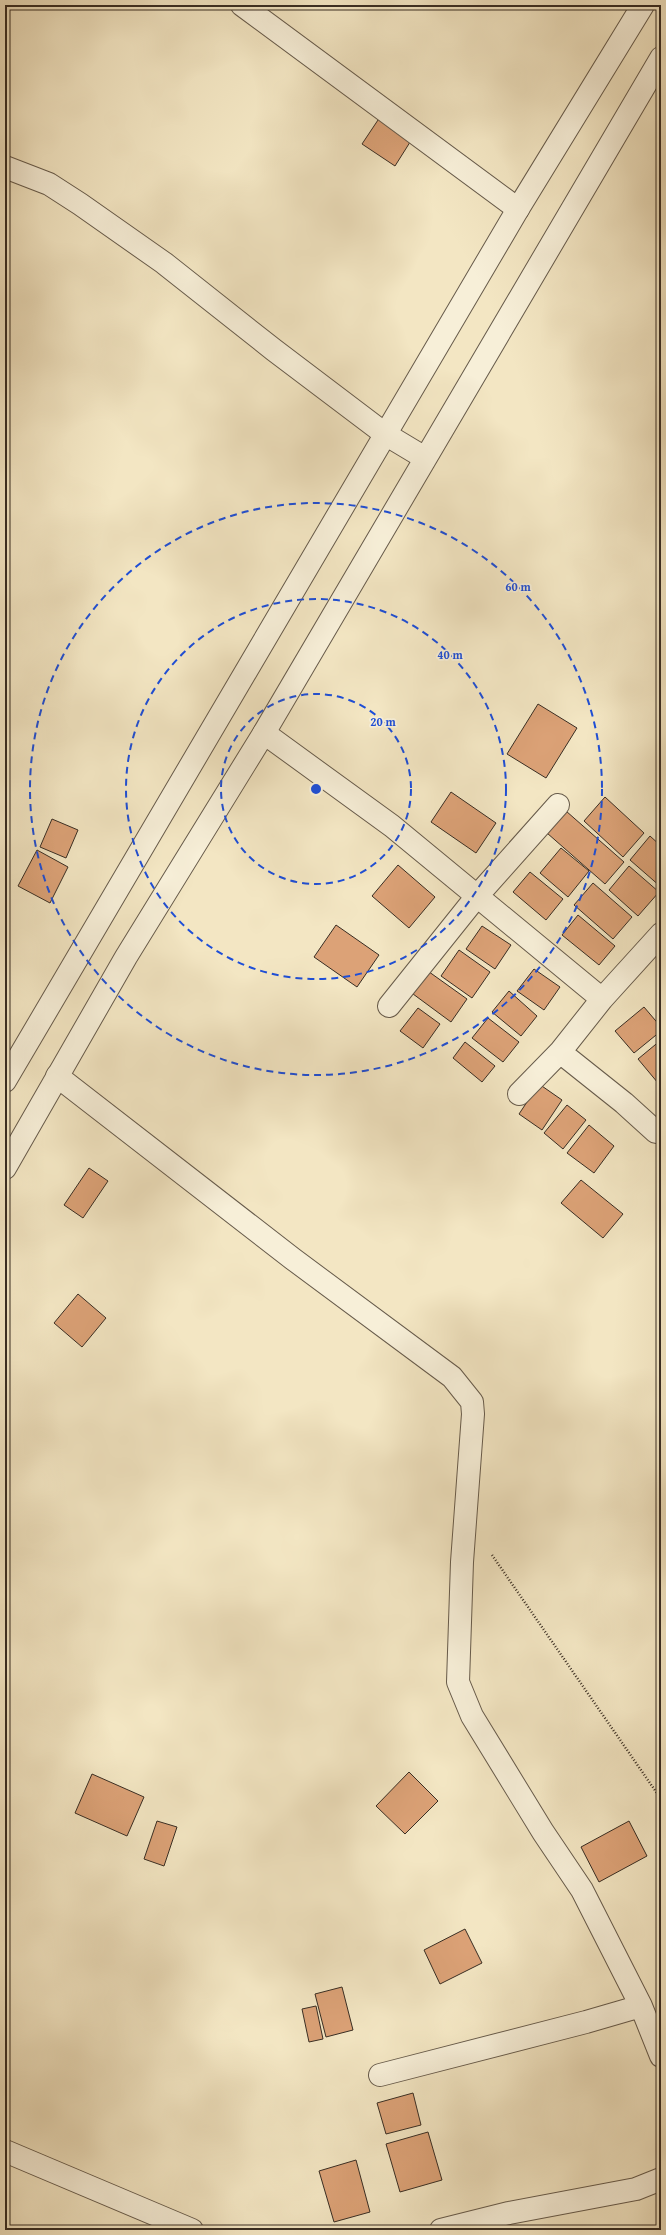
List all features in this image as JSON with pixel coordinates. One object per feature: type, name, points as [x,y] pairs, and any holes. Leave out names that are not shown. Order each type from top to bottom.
[{"type":"street","points":[[242,5],[518,209]]},
{"type":"street","points":[[5,1081],[518,209],[643,5]]},
{"type":"street","points":[[5,1168],[126,957],[264,733],[661,58]]},
{"type":"street","points":[[5,167],[49,184],[80,204],[164,263],[274,350],[385,434],[425,458]]},
{"type":"street","points":[[264,733],[392,826],[602,999]]},
{"type":"street","points":[[389,1006],[477,896],[558,805]]},
{"type":"street","points":[[519,1094],[560,1052],[602,999],[661,934]]},
{"type":"street","points":[[560,1052],[656,1132]]},
{"type":"street","points":[[57,1076],[293,1259],[452,1377],[472,1402],[470,1457],[462,1562],[458,1682],[474,1721],[582,1890],[640,2006],[661,2056]]},
{"type":"street","points":[[380,2075],[514,2041],[640,2006]]},
{"type":"street","points":[[5,2151],[192,2230]]},
{"type":"street","points":[[441,2230],[509,2213],[636,2189],[661,2179]]},
{"type":"path","points":[[491,1554],[661,1799]]},
{"type":"building","points":[[380,117],[412,139],[395,166],[362,144]]},
{"type":"building","points":[[538,704],[577,728],[546,778],[507,754]]},
{"type":"building","points":[[451,792],[496,823],[476,853],[431,822]]},
{"type":"building","points":[[605,797],[644,833],[623,857],[584,821]]},
{"type":"building","points":[[566,811],[624,862],[605,884],[547,833]]},
{"type":"building","points":[[52,819],[78,830],[66,858],[40,847]]},
{"type":"building","points":[[650,836],[661,846],[661,887],[630,860]]},
{"type":"building","points":[[561,848],[589,871],[568,897],[540,873]]},
{"type":"building","points":[[37,850],[68,867],[50,903],[18,886]]},
{"type":"building","points":[[398,865],[435,897],[409,928],[372,896]]},
{"type":"building","points":[[629,866],[659,892],[638,916],[609,890]]},
{"type":"building","points":[[530,872],[563,899],[546,920],[513,892]]},
{"type":"building","points":[[593,883],[632,917],[613,939],[574,905]]},
{"type":"building","points":[[578,915],[615,946],[599,965],[562,935]]},
{"type":"building","points":[[336,925],[379,955],[357,987],[314,957]]},
{"type":"building","points":[[482,926],[511,945],[495,969],[466,949]]},
{"type":"building","points":[[459,950],[490,972],[472,998],[441,976]]},
{"type":"building","points":[[425,969],[467,999],[451,1022],[409,991]]},
{"type":"building","points":[[534,969],[560,987],[544,1010],[517,991]]},
{"type":"building","points":[[509,991],[537,1016],[521,1036],[492,1012]]},
{"type":"building","points":[[644,1007],[661,1027],[661,1031],[634,1053],[615,1031]]},
{"type":"building","points":[[418,1008],[440,1024],[423,1048],[400,1031]]},
{"type":"building","points":[[488,1018],[519,1042],[503,1062],[472,1038]]},
{"type":"building","points":[[661,1040],[661,1080],[658,1083],[638,1059]]},
{"type":"building","points":[[465,1042],[495,1066],[482,1082],[453,1058]]},
{"type":"building","points":[[539,1084],[562,1100],[542,1130],[519,1114]]},
{"type":"building","points":[[567,1105],[586,1120],[563,1149],[544,1133]]},
{"type":"building","points":[[589,1125],[614,1146],[594,1173],[567,1153]]},
{"type":"building","points":[[89,1168],[108,1181],[83,1218],[64,1205]]},
{"type":"building","points":[[581,1180],[623,1214],[603,1238],[561,1203]]},
{"type":"building","points":[[78,1294],[106,1318],[82,1347],[54,1323]]},
{"type":"building","points":[[409,1772],[438,1801],[405,1834],[376,1806]]},
{"type":"building","points":[[92,1774],[144,1797],[127,1836],[75,1813]]},
{"type":"building","points":[[157,1821],[177,1827],[164,1866],[144,1859]]},
{"type":"building","points":[[629,1821],[647,1856],[599,1882],[581,1847]]},
{"type":"building","points":[[465,1929],[482,1963],[440,1984],[424,1950]]},
{"type":"building","points":[[342,1987],[353,2030],[326,2037],[315,1994]]},
{"type":"building","points":[[316,2006],[323,2039],[309,2042],[302,2009]]},
{"type":"building","points":[[413,2093],[421,2125],[386,2134],[377,2103]]},
{"type":"building","points":[[428,2132],[442,2180],[400,2192],[386,2144]]},
{"type":"building","points":[[356,2160],[370,2212],[334,2222],[319,2171]]}]
